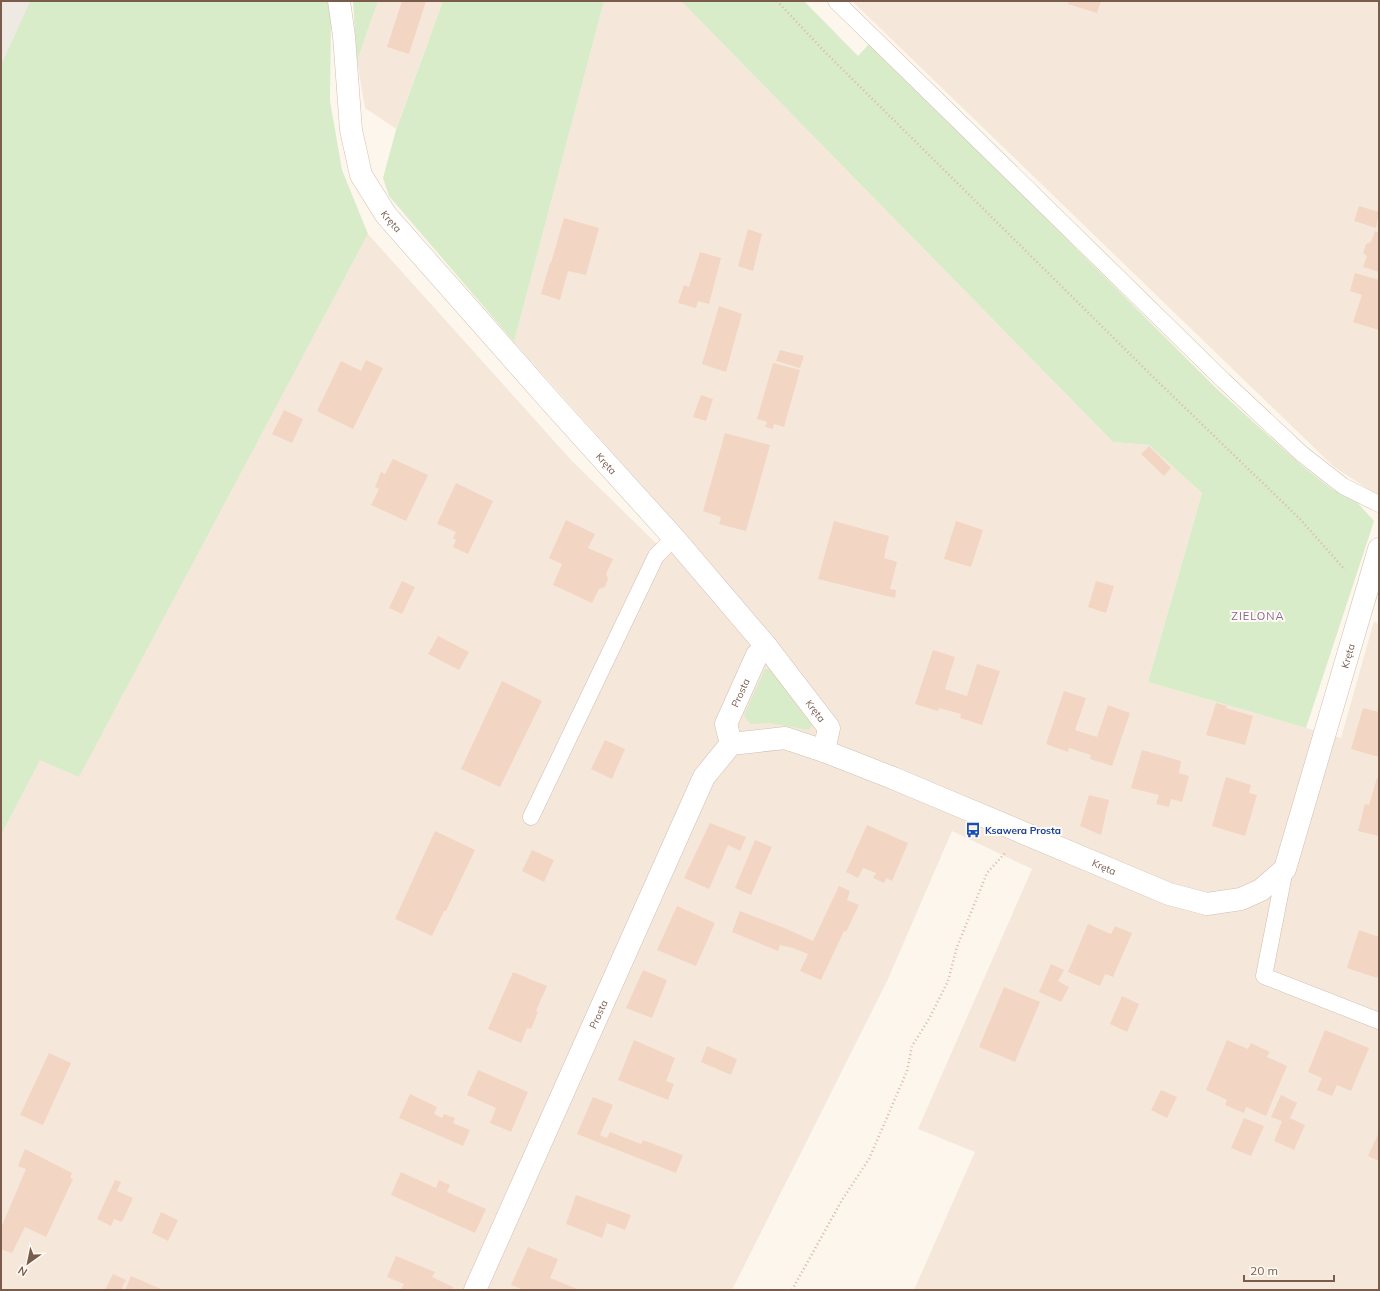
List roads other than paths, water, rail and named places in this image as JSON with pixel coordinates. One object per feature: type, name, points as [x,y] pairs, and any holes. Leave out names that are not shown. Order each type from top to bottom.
[{"type":"street","name":"Kręta","points":[[339,1],[344,36],[351,130],[361,175],[386,215],[546,397],[674,538],[766,646],[829,728],[824,751],[893,778],[1169,894],[1206,904],[1241,899],[1260,890],[1285,869],[1378,557]]},
{"type":"street","name":"Prosta","points":[[475,1290],[704,777],[731,744],[726,724],[757,655],[766,646]]},
{"type":"street","points":[[731,744],[785,738],[824,751]]},
{"type":"lane","points":[[836,1],[1229,386],[1302,454],[1343,486],[1379,504]]},
{"type":"lane","points":[[531,817],[656,556],[674,538]]},
{"type":"lane","points":[[1285,869],[1264,976],[1379,1021]]},
{"type":"place","name":"Ksawera Prosta","points":[[973,830]]},
{"type":"district","name":"ZIELONA","points":[[1258,616]]}]
